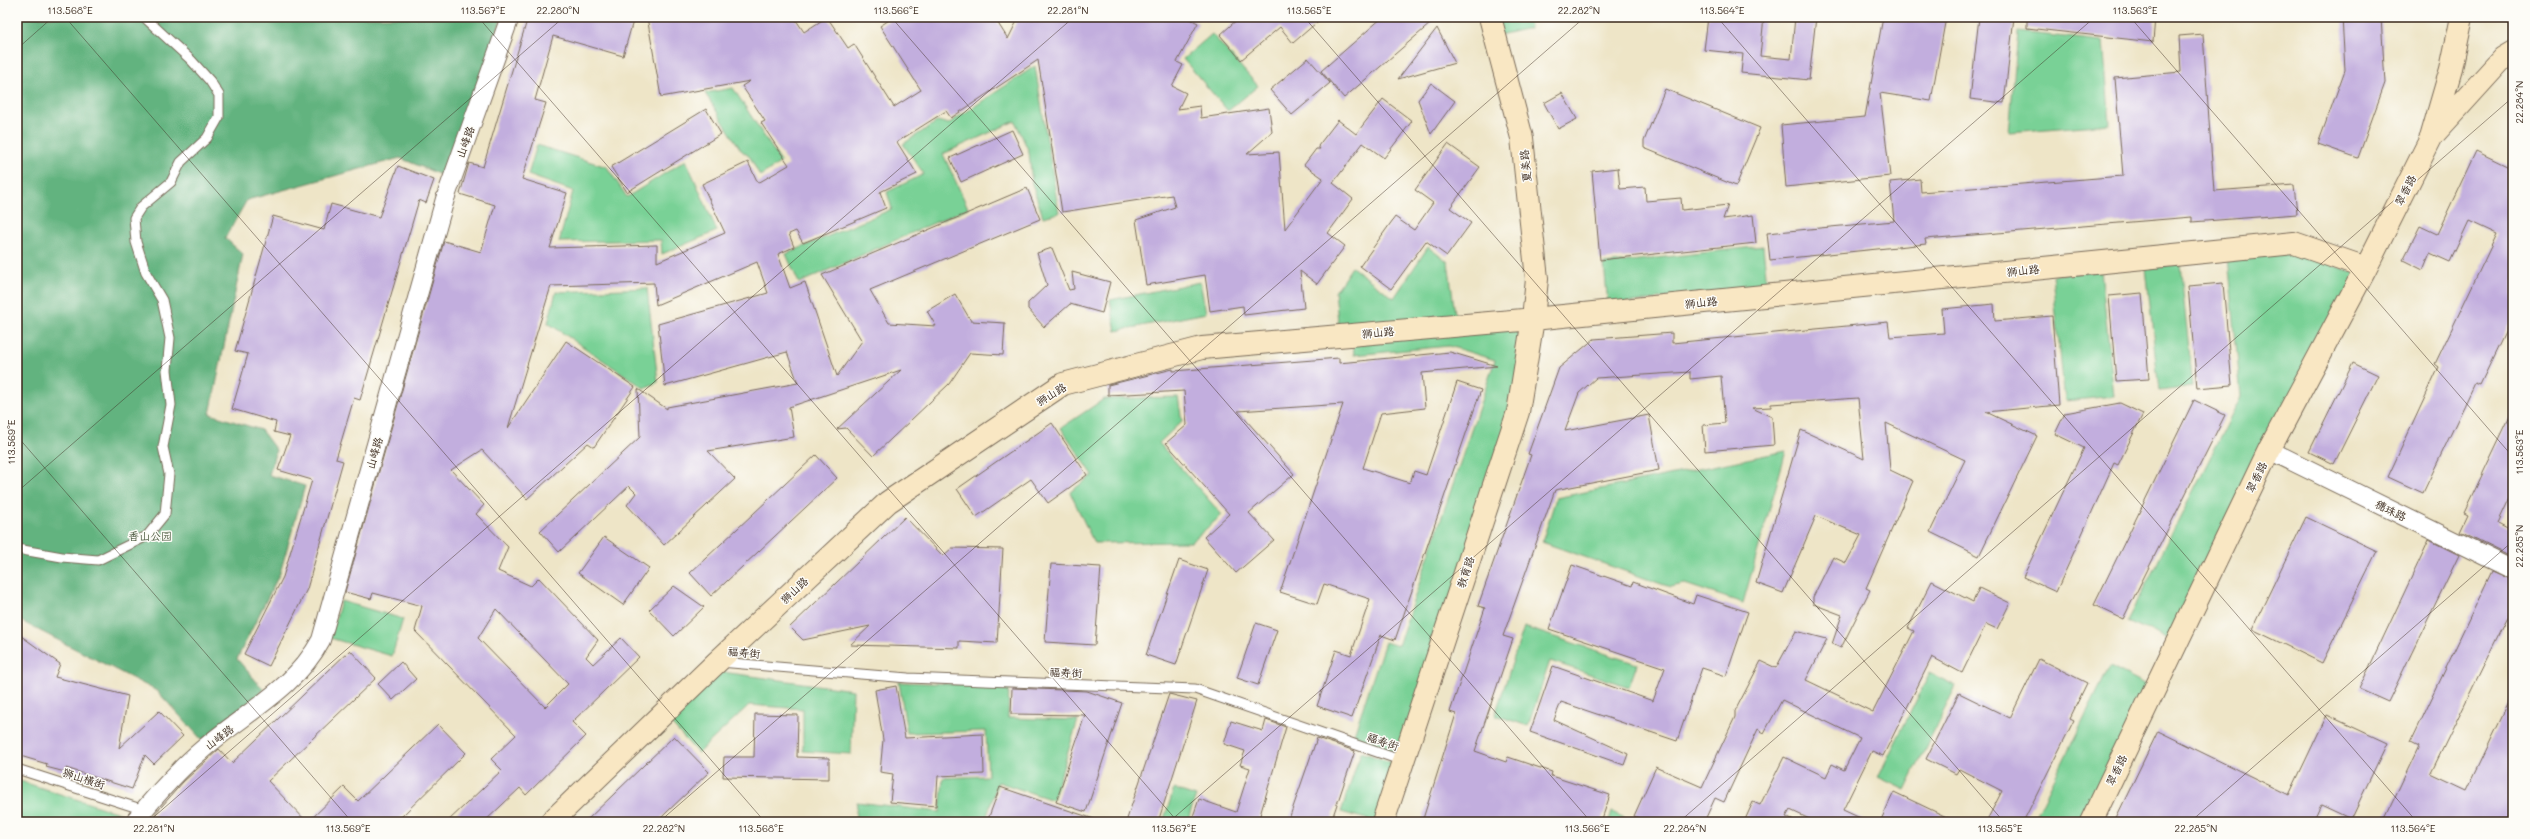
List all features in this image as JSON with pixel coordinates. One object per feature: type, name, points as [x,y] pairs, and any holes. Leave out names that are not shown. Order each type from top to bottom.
[{"type":"street","name":"山峰路","points":[[139,816],[204,748],[270,698],[290,679],[308,660],[322,640],[445,199],[510,17]]},
{"type":"street","name":"夏美路","points":[[1490,17],[1522,138],[1537,279],[1533,319]]},
{"type":"street","points":[[2431,138],[2451,69],[2462,17]]},
{"type":"street","points":[[2431,138],[2503,58],[2513,52]]},
{"type":"street","name":"翠香路","points":[[2091,822],[2269,450],[2366,268],[2431,138]]},
{"type":"street","name":"狮山路","points":[[551,822],[717,662],[888,502],[1063,384],[1202,348],[1533,319],[2294,243],[2366,268]]},
{"type":"street","name":"教育路","points":[[1383,822],[1518,412],[1533,319]]},
{"type":"street","name":"穗珠路","points":[[2269,450],[2513,570]]},
{"type":"lane","points":[[17,549],[62,557],[98,560],[147,536],[165,514],[169,474],[162,447],[171,405],[167,370],[170,338],[162,300],[146,273],[136,242],[134,218],[141,207],[171,182],[181,162],[208,138],[219,117],[219,96],[210,80],[191,60],[144,17]]},
{"type":"lane","name":"福寿街","points":[[717,662],[908,678],[1195,689],[1403,761]]},
{"type":"lane","name":"狮山橫街","points":[[17,769],[139,816]]},
{"type":"green space","name":"香山公园","points":[[17,17],[502,17],[448,178],[400,158],[247,200],[225,238],[243,254],[210,414],[261,430],[276,450],[269,475],[305,486],[280,573],[237,659],[264,690],[203,741],[157,691],[17,619]]},
{"type":"green space","points":[[1494,17],[1529,17],[1530,28],[1499,35]]},
{"type":"green space","points":[[2018,32],[2103,41],[2110,124],[2009,132]]},
{"type":"green space","points":[[1212,34],[1258,86],[1228,111],[1183,59]]},
{"type":"green space","points":[[1035,66],[1059,213],[1043,217],[1032,184],[1029,152],[1015,121],[943,154],[968,208],[799,283],[786,254],[892,209],[887,192],[924,174],[903,144],[938,121],[948,124]]},
{"type":"green space","points":[[733,88],[781,162],[760,176],[750,157],[741,150],[705,93]]},
{"type":"green space","points":[[537,145],[607,167],[627,197],[686,160],[717,231],[662,254],[661,240],[559,242],[573,191],[528,175]]},
{"type":"green space","points":[[1763,246],[1767,286],[1608,305],[1604,264]]},
{"type":"green space","points":[[1428,247],[1448,262],[1456,321],[1339,331],[1335,292],[1352,267],[1394,298]]},
{"type":"green space","points":[[2291,252],[2356,273],[2173,641],[2127,621],[2241,397],[2228,257]]},
{"type":"green space","points":[[2180,264],[2193,387],[2159,391],[2146,268]]},
{"type":"green space","points":[[2101,270],[2114,396],[2065,401],[2052,275]]},
{"type":"green space","points":[[1200,282],[1206,313],[1116,331],[1110,300]]},
{"type":"green space","points":[[647,288],[658,382],[644,388],[548,323],[556,292]]},
{"type":"green space","points":[[1528,323],[1513,409],[1401,754],[1353,737],[1385,642],[1398,646],[1495,360],[1449,346],[1354,355],[1353,340]]},
{"type":"green space","points":[[1178,397],[1182,421],[1159,443],[1222,515],[1191,542],[1094,543],[1070,492],[1093,475],[1061,428],[1104,399]]},
{"type":"green space","points":[[1786,451],[1743,603],[1685,584],[1670,587],[1542,542],[1556,498]]},
{"type":"green space","points":[[341,601],[403,619],[392,656],[330,638]]},
{"type":"green space","points":[[1524,627],[1637,664],[1629,687],[1550,661],[1528,726],[1495,715]]},
{"type":"green space","points":[[2110,666],[2149,686],[2083,822],[2033,822]]},
{"type":"green space","points":[[715,671],[853,690],[851,754],[803,751],[803,709],[749,705],[698,753],[666,718]]},
{"type":"green space","points":[[1930,673],[1956,686],[1905,790],[1878,777]]},
{"type":"green space","points":[[899,682],[1009,686],[1008,718],[1078,720],[1053,800],[998,782],[985,822],[855,822],[857,802],[940,812],[943,778],[988,776],[986,731],[907,733]]},
{"type":"green space","points":[[1361,752],[1396,764],[1377,822],[1341,812]]},
{"type":"green space","points":[[17,780],[125,815],[119,822],[25,822],[17,819]]},
{"type":"green space","points":[[1174,789],[1196,796],[1187,822],[1163,822]]},
{"type":"green space","points":[[1612,812],[1633,822],[1609,822]]},
{"type":"building","points":[[528,17],[617,17],[633,21],[623,56],[553,36],[535,100],[546,103],[522,179],[567,193],[550,248],[657,245],[657,262],[725,233],[702,184],[748,162],[758,183],[789,165],[761,123],[765,121],[742,86],[750,81],[661,97],[647,17],[794,17],[804,32],[827,17],[848,48],[854,44],[894,107],[921,90],[880,26],[894,17],[994,17],[1008,39],[1019,17],[1186,17],[1198,23],[1177,62],[1183,65],[1172,86],[1186,93],[1178,109],[1200,106],[1201,118],[1269,108],[1272,132],[1247,154],[1279,152],[1285,229],[1323,178],[1304,165],[1316,149],[1320,149],[1318,146],[1338,120],[1356,134],[1383,99],[1412,121],[1384,158],[1363,143],[1333,183],[1353,199],[1328,233],[1345,246],[1317,284],[1300,271],[1304,308],[1244,315],[1243,306],[1210,311],[1205,275],[1146,285],[1136,220],[1175,207],[1172,195],[1062,212],[1038,60],[951,118],[946,111],[897,142],[917,174],[880,192],[886,208],[803,243],[796,231],[789,234],[794,247],[778,254],[790,288],[805,282],[837,376],[862,341],[822,275],[1027,188],[1040,219],[870,290],[889,323],[936,326],[927,311],[955,294],[971,321],[1005,323],[1003,355],[970,353],[949,384],[873,456],[846,428],[837,429],[901,370],[789,407],[794,437],[708,451],[735,479],[664,545],[627,505],[636,493],[629,486],[559,552],[540,531],[640,437],[638,389],[667,409],[667,407],[798,383],[787,352],[665,386],[658,324],[768,293],[757,262],[656,305],[654,283],[551,286],[508,428],[566,341],[635,387],[594,447],[588,443],[527,499],[482,450],[451,470],[484,505],[476,514],[508,547],[498,571],[531,586],[539,578],[598,640],[586,657],[593,664],[621,638],[639,657],[572,722],[586,736],[526,795],[520,788],[484,822],[447,822],[502,770],[491,759],[516,735],[415,631],[422,606],[373,593],[371,599],[345,592],[444,241],[481,252],[495,205],[460,194],[469,163],[483,167]],"holes":[[[496,609],[568,684],[545,707],[478,638]]]},
{"type":"building","points":[[1240,17],[1323,17],[1293,43],[1280,27],[1241,60],[1220,35]]},
{"type":"building","points":[[1383,17],[1438,17],[1344,98],[1321,71]]},
{"type":"building","points":[[1708,17],[1764,17],[1760,56],[1791,59],[1795,17],[1816,17],[1809,80],[1741,73],[1743,54],[1704,50]]},
{"type":"building","points":[[1883,17],[1946,17],[1931,101],[1880,93],[1890,176],[1786,187],[1781,125],[1865,117]]},
{"type":"building","points":[[1979,17],[2014,17],[2004,103],[1970,99]]},
{"type":"building","points":[[2027,17],[2155,17],[2153,42],[2027,28]]},
{"type":"building","points":[[2342,17],[2381,17],[2385,83],[2358,158],[2318,144],[2345,70]]},
{"type":"building","points":[[1437,28],[1455,63],[1398,79]]},
{"type":"building","points":[[2203,34],[2214,191],[2294,185],[2297,214],[2192,222],[2192,217],[1925,239],[1926,244],[1770,260],[1767,233],[1894,221],[1890,182],[1920,179],[1921,192],[2123,176],[2115,78],[2181,72],[2179,36]]},
{"type":"building","points":[[1308,58],[1330,83],[1292,115],[1270,90]]},
{"type":"building","points":[[1431,83],[1455,101],[1431,134],[1418,100]]},
{"type":"building","points":[[1665,89],[1760,128],[1736,186],[1644,148],[1644,141]]},
{"type":"building","points":[[1562,93],[1577,119],[1558,129],[1544,103]]},
{"type":"building","points":[[706,109],[721,134],[627,192],[611,167]]},
{"type":"building","points":[[1012,130],[1023,154],[961,182],[950,158]]},
{"type":"building","points":[[1448,144],[1480,167],[1450,208],[1471,223],[1447,256],[1426,241],[1391,289],[1360,266],[1395,217],[1414,230],[1433,203],[1415,190]]},
{"type":"building","points":[[2476,151],[2513,169],[2513,316],[2480,385],[2475,383],[2423,493],[2388,477],[2439,367],[2435,364],[2497,234],[2469,221],[2450,262],[2430,253],[2423,270],[2403,260],[2420,226],[2437,234]]},
{"type":"building","points":[[398,166],[434,180],[426,203],[419,200],[360,400],[354,398],[336,459],[343,461],[307,589],[269,666],[244,654],[283,577],[312,480],[278,470],[290,436],[274,432],[276,422],[232,409],[248,354],[235,351],[273,216],[324,230],[331,204],[379,217]]},
{"type":"building","points":[[1618,168],[1620,189],[1645,187],[1646,201],[1681,198],[1682,210],[1728,205],[1723,219],[1753,215],[1756,243],[1600,260],[1592,171]]},
{"type":"building","points":[[1052,248],[1069,290],[1074,289],[1072,272],[1110,282],[1102,313],[1070,304],[1044,327],[1028,309],[1028,303],[1047,285],[1037,253]]},
{"type":"building","points":[[2223,283],[2232,385],[2197,388],[2188,286]]},
{"type":"building","points":[[2142,293],[2149,379],[2116,381],[2109,296]]},
{"type":"building","points":[[1994,304],[1995,321],[2052,316],[2059,405],[1986,412],[2037,436],[1979,556],[1930,532],[1965,460],[1886,423],[1890,470],[1913,481],[1866,588],[1870,590],[1841,648],[1832,644],[1842,615],[1813,604],[1813,597],[1833,557],[1846,563],[1861,535],[1816,516],[1783,593],[1756,583],[1801,430],[1864,459],[1858,398],[1771,404],[1771,407],[1752,408],[1772,417],[1774,445],[1705,451],[1703,425],[1725,423],[1721,376],[1690,379],[1690,372],[1596,378],[1579,393],[1565,431],[1649,415],[1659,470],[1555,490],[1503,636],[1513,639],[1475,751],[1506,762],[1508,757],[1552,772],[1551,776],[1610,795],[1601,822],[1422,822],[1456,714],[1450,712],[1485,608],[1478,606],[1531,455],[1528,454],[1559,368],[1594,339],[1672,333],[1672,343],[1888,322],[1890,337],[1944,333],[1942,309]]},
{"type":"building","points":[[1450,352],[1497,366],[1422,373],[1425,408],[1381,413],[1363,468],[1410,483],[1414,471],[1426,475],[1457,382],[1481,390],[1395,640],[1381,635],[1352,718],[1317,706],[1336,650],[1351,655],[1370,599],[1324,584],[1317,604],[1280,592],[1343,404],[1238,411],[1294,474],[1249,513],[1274,540],[1236,573],[1204,537],[1229,514],[1166,443],[1187,425],[1184,391],[1108,395],[1108,385],[1173,369],[1173,371],[1339,358],[1339,363]]},
{"type":"building","points":[[2353,363],[2378,375],[2334,464],[2309,452]]},
{"type":"building","points":[[2194,400],[2225,415],[2123,619],[2094,605]]},
{"type":"building","points":[[2120,403],[2143,414],[2118,465],[2114,463],[2056,592],[2023,577],[2084,448],[2055,434],[2065,413]]},
{"type":"building","points":[[2513,410],[2513,491],[2498,523],[2511,530],[2513,526],[2513,558],[2460,532],[2468,515],[2464,513]]},
{"type":"building","points":[[1052,423],[1087,475],[1048,503],[1031,479],[976,517],[957,489]]},
{"type":"building","points":[[816,455],[837,478],[711,596],[690,573]]},
{"type":"building","points":[[905,517],[943,556],[952,548],[1003,549],[997,643],[959,641],[959,648],[850,645],[870,626],[803,640],[790,627]]},
{"type":"building","points":[[2306,517],[2377,551],[2322,663],[2252,629]]},
{"type":"building","points":[[604,537],[649,568],[623,605],[578,573]]},
{"type":"building","points":[[2429,540],[2459,555],[2388,702],[2359,689]]},
{"type":"building","points":[[1179,560],[1208,570],[1176,665],[1146,655]]},
{"type":"building","points":[[1051,564],[1101,567],[1095,645],[1045,642]]},
{"type":"building","points":[[1572,565],[1632,586],[1633,582],[1693,604],[1696,595],[1748,612],[1726,676],[1702,668],[1677,741],[1561,702],[1554,720],[1628,754],[1624,765],[1530,732],[1553,666],[1653,701],[1665,668],[1549,629]]},
{"type":"building","points":[[2492,571],[2513,580],[2513,605],[2431,773],[2467,790],[2513,694],[2513,822],[2383,822],[2419,746],[2411,742]]},
{"type":"building","points":[[1932,581],[1973,602],[1979,588],[2010,603],[1997,629],[1986,624],[1962,673],[1932,657],[1883,756],[1872,751],[1843,810],[1869,822],[1816,822],[1790,810],[1786,817],[1796,822],[1744,822],[1753,802],[1760,805],[1784,757],[1826,777],[1832,764],[1844,770],[1860,738],[1782,700],[1764,733],[1758,729],[1724,802],[1715,798],[1704,822],[1647,822],[1634,816],[1656,767],[1702,787],[1735,717],[1735,711],[1761,661],[1776,668],[1796,631],[1827,639],[1806,680],[1873,712],[1914,631],[1908,628]]},
{"type":"building","points":[[674,586],[704,607],[674,636],[649,610]]},
{"type":"building","points":[[1256,623],[1277,630],[1258,685],[1237,678]]},
{"type":"building","points":[[17,633],[60,664],[55,677],[128,696],[119,748],[159,711],[183,736],[154,764],[145,755],[132,789],[66,768],[65,772],[46,767],[47,764],[17,755]]},
{"type":"building","points":[[350,650],[376,678],[268,781],[307,822],[148,822],[183,782],[219,749],[232,763]]},
{"type":"building","points":[[2039,659],[2087,683],[2070,718],[2074,720],[2023,822],[1986,822],[2002,791],[1959,769],[1956,774],[1926,759],[1959,693],[2010,718]]},
{"type":"building","points":[[401,662],[416,679],[393,700],[378,684]]},
{"type":"building","points":[[896,686],[905,738],[983,734],[984,774],[938,776],[936,806],[890,802],[893,774],[880,772],[883,740],[875,690]]},
{"type":"building","points":[[1012,688],[1087,691],[1122,703],[1086,812],[1056,802],[1085,715],[1011,714]]},
{"type":"building","points":[[1169,694],[1197,701],[1158,822],[1126,822]]},
{"type":"building","points":[[755,714],[798,715],[797,757],[829,758],[829,779],[723,777],[724,757],[754,757]]},
{"type":"building","points":[[2327,715],[2387,743],[2351,819],[2321,805],[2313,822],[2114,822],[2158,731],[2289,795]]},
{"type":"building","points":[[1266,720],[1286,727],[1258,822],[1191,822],[1199,799],[1236,812],[1250,768],[1240,765],[1245,751],[1224,744],[1231,721],[1263,731]]},
{"type":"building","points":[[438,724],[466,753],[396,822],[308,822],[344,787],[358,801]]},
{"type":"building","points":[[674,736],[709,772],[657,822],[585,822]]},
{"type":"building","points":[[1317,738],[1355,751],[1331,822],[1288,822]]},
{"type":"building","points":[[1000,787],[1094,819],[1093,822],[987,822]]},
{"type":"building","points":[[1894,792],[1957,822],[1880,822]]}]
